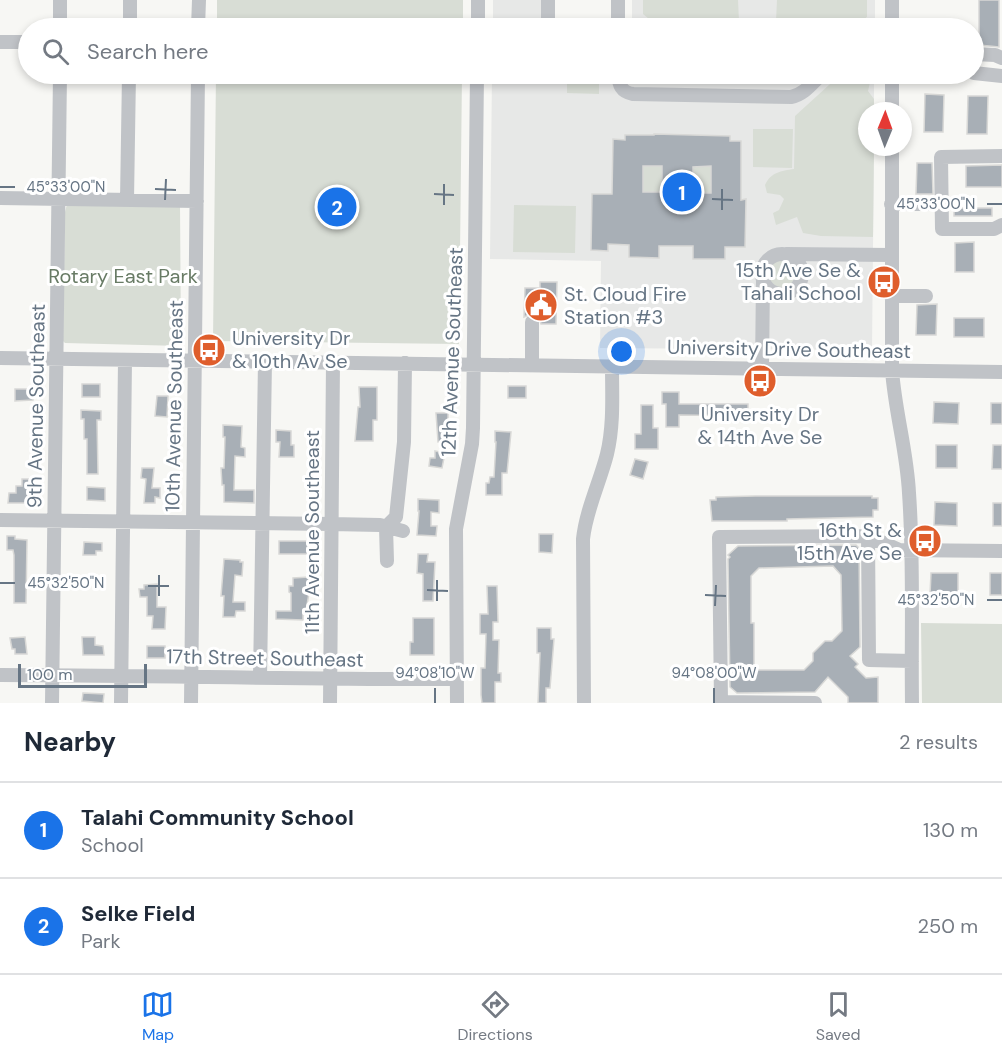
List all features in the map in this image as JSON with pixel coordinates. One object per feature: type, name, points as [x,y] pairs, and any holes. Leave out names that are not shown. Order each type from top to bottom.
[{"type":"street","points":[[60,0],[60,18]]},
{"type":"street","points":[[130,0],[130,18]]},
{"type":"street","points":[[198,18],[199,0]]},
{"type":"street","points":[[478,0],[478,18]]},
{"type":"street","points":[[548,0],[548,18]]},
{"type":"street","points":[[618,0],[618,18]]},
{"type":"street","points":[[892,0],[892,18]]},
{"type":"street","points":[[0,42],[18,42]]},
{"type":"street","points":[[984,54],[1002,58]]},
{"type":"street","points":[[984,74],[1002,76]]},
{"type":"street","name":"9th Avenue Southeast","points":[[52,703],[60,84]]},
{"type":"street","points":[[126,200],[129,84]]},
{"type":"street","name":"10th Avenue Southeast","points":[[191,703],[198,84]]},
{"type":"street","name":"12th Avenue Southeast","points":[[457,703],[456,529],[471,444],[477,84]]},
{"type":"street","points":[[620,84],[626,93],[633,94],[791,97],[803,93],[812,84]]},
{"type":"street","points":[[892,84],[892,102]]},
{"type":"street","points":[[892,156],[892,370],[909,494],[912,703]]},
{"type":"street","points":[[1002,156],[941,157],[942,229],[994,229],[1002,225]]},
{"type":"street","points":[[0,198],[197,201]]},
{"type":"street","points":[[891,204],[926,204]]},
{"type":"street","points":[[762,369],[763,276],[766,262],[774,256],[784,254],[891,255]]},
{"type":"street","points":[[784,254],[793,257],[802,269]]},
{"type":"street","points":[[763,309],[769,299],[796,288],[802,279],[805,261],[814,254]]},
{"type":"street","points":[[763,276],[770,290],[781,294]]},
{"type":"street","points":[[891,296],[926,296]]},
{"type":"street","points":[[532,322],[532,365]]},
{"type":"street","name":"University Drive Southeast","points":[[0,358],[1002,372]]},
{"type":"street","points":[[121,703],[125,360]]},
{"type":"street","points":[[260,678],[265,361]]},
{"type":"street","name":"11th Avenue Southeast","points":[[330,703],[333,362]]},
{"type":"street","points":[[387,561],[386,527],[396,517],[404,442],[405,363]]},
{"type":"street","points":[[584,703],[583,539],[586,518],[608,447],[611,423],[612,366]]},
{"type":"street","points":[[0,520],[331,524],[386,527],[404,531]]},
{"type":"street","points":[[868,536],[869,660],[912,661]]},
{"type":"street","points":[[815,703],[721,702],[719,537],[868,536],[889,547],[910,550],[1002,551]]},
{"type":"street","name":"17th Street Southeast","points":[[0,675],[121,675],[331,680],[457,679]]},
{"type":"shaded area","points":[[493,0],[542,0],[542,18],[493,18]]},
{"type":"shaded area","points":[[632,0],[875,0],[875,18],[632,18]]},
{"type":"shaded area","points":[[492,84],[874,84],[874,102],[858,102],[858,156],[874,156],[872,350],[600,348],[601,261],[490,259]]},
{"type":"green space","points":[[217,0],[463,0],[463,18],[217,18]]},
{"type":"green space","points":[[643,0],[738,0],[739,18],[648,18],[643,14]]},
{"type":"green space","points":[[777,0],[867,0],[866,18],[776,18]]},
{"type":"green space","points":[[216,84],[462,84],[459,344],[213,341]]},
{"type":"green space","points":[[567,84],[599,84],[599,94],[567,93]]},
{"type":"green space","points":[[830,84],[870,84],[868,91],[874,102],[858,102],[858,156],[874,156],[873,237],[821,236],[803,233],[797,217],[776,225],[773,213],[779,210],[784,199],[780,195],[767,193],[765,185],[773,175],[794,169],[795,116]]},
{"type":"green space","points":[[753,129],[793,129],[792,168],[753,167]]},
{"type":"green space","points":[[643,166],[663,166],[663,192],[643,192]]},
{"type":"green space","points":[[691,167],[711,167],[711,193],[691,193]]},
{"type":"green space","name":"Rotary East Park","points":[[67,204],[180,205],[181,346],[65,343],[63,341]]},
{"type":"green space","points":[[514,205],[576,206],[575,253],[513,252]]},
{"type":"green space","points":[[783,260],[794,264],[798,275],[794,286],[783,290],[772,286],[768,275],[772,264]]},
{"type":"green space","points":[[921,623],[1002,624],[1002,703],[922,703]]},
{"type":"building","points":[[979,0],[999,0],[999,47],[984,46],[984,18],[979,18]]},
{"type":"building","points":[[925,94],[944,95],[943,132],[924,132]]},
{"type":"building","points":[[968,96],[988,96],[987,134],[967,134]]},
{"type":"building","points":[[625,135],[730,136],[730,141],[741,141],[741,200],[746,199],[745,247],[725,247],[725,259],[693,259],[693,246],[659,246],[659,258],[629,257],[629,245],[608,244],[608,251],[591,250],[592,194],[612,194],[613,139],[625,140]],"holes":[[[643,166],[662,166],[662,192],[643,192]],[[711,166],[711,193],[693,193],[693,167]]]},
{"type":"building","points":[[917,163],[932,163],[933,194],[916,194]]},
{"type":"building","points":[[1002,165],[1002,187],[966,187],[966,166]]},
{"type":"building","points":[[954,208],[992,208],[992,216],[954,216]]},
{"type":"building","points":[[974,242],[974,272],[955,272],[955,243]]},
{"type":"building","name":"St. Cloud Fire Station #3","points":[[540,282],[557,282],[556,324],[541,324],[539,317],[533,313],[524,317],[525,288],[540,288]]},
{"type":"building","points":[[937,304],[936,335],[916,335],[917,305]]},
{"type":"building","points":[[954,318],[984,318],[984,337],[954,337]]},
{"type":"building","points":[[82,384],[100,384],[100,397],[82,397]]},
{"type":"building","points":[[508,386],[526,386],[526,398],[508,398]]},
{"type":"building","points":[[359,387],[377,387],[377,420],[373,420],[373,441],[355,441],[358,407],[360,407]]},
{"type":"building","points":[[15,389],[34,391],[33,400],[15,401]]},
{"type":"building","points":[[662,392],[679,392],[679,404],[748,404],[748,416],[679,415],[679,427],[666,427],[666,404],[662,404]]},
{"type":"building","points":[[157,396],[168,396],[167,417],[155,416]]},
{"type":"building","points":[[934,402],[959,403],[958,424],[933,423]]},
{"type":"building","points":[[991,403],[1002,403],[1002,424],[991,424]]},
{"type":"building","points":[[641,405],[653,405],[653,428],[658,428],[658,449],[635,449],[635,434],[641,434]]},
{"type":"building","points":[[81,410],[101,411],[101,420],[97,420],[98,474],[87,474],[87,439],[84,439],[84,419],[81,419]]},
{"type":"building","points":[[436,413],[448,413],[448,422],[445,422],[445,441],[438,442]]},
{"type":"building","points":[[223,425],[242,426],[241,447],[245,448],[245,457],[235,456],[234,490],[254,490],[254,503],[224,502],[221,468],[224,468]]},
{"type":"building","points":[[276,430],[291,431],[294,457],[279,457],[280,442],[276,442]]},
{"type":"building","points":[[495,431],[511,432],[507,473],[502,473],[502,495],[486,495],[486,483],[489,483],[490,477],[494,477]]},
{"type":"building","points":[[936,445],[957,445],[957,468],[936,468]]},
{"type":"building","points":[[993,445],[1002,445],[1002,469],[992,469]]},
{"type":"building","points":[[435,451],[445,453],[442,468],[429,466],[430,458],[435,458]]},
{"type":"building","points":[[635,459],[648,462],[643,479],[630,475]]},
{"type":"building","points":[[142,468],[154,468],[152,488],[160,488],[160,498],[155,497],[155,503],[144,503],[146,479],[141,478]]},
{"type":"building","points":[[22,479],[29,479],[28,503],[8,503],[9,493],[16,493],[16,486],[22,486]]},
{"type":"building","points":[[87,487],[105,488],[105,501],[87,500]]},
{"type":"building","points":[[872,496],[872,498],[878,498],[878,510],[873,510],[873,517],[787,519],[787,521],[712,521],[710,500],[716,500],[716,497]]},
{"type":"building","points":[[418,499],[439,500],[439,513],[431,512],[431,526],[437,526],[436,536],[417,535]]},
{"type":"building","points":[[935,502],[957,503],[957,526],[934,525]]},
{"type":"building","points":[[993,503],[1002,503],[1002,526],[993,526]]},
{"type":"building","points":[[539,534],[553,534],[552,553],[539,552]]},
{"type":"building","points":[[7,536],[27,540],[26,603],[14,603],[14,555],[13,550],[7,550]]},
{"type":"building","points":[[279,541],[308,541],[308,554],[279,554]]},
{"type":"building","points":[[84,542],[102,543],[102,551],[96,551],[96,555],[83,555]]},
{"type":"building","points":[[856,545],[859,548],[860,647],[850,656],[858,664],[855,667],[866,678],[878,677],[878,703],[848,703],[848,697],[828,677],[815,692],[737,693],[730,687],[728,559],[730,557],[728,555],[738,546]],"holes":[[[833,566],[841,575],[842,631],[832,641],[825,641],[813,653],[813,661],[804,670],[759,670],[754,665],[751,576],[759,568]]]},
{"type":"building","points":[[418,554],[428,554],[427,562],[435,562],[433,601],[423,601],[423,574],[417,573]]},
{"type":"building","points":[[224,559],[243,562],[242,576],[235,575],[233,602],[245,602],[245,611],[236,611],[235,617],[223,617],[224,596],[221,596]]},
{"type":"building","points":[[931,573],[958,573],[958,595],[930,595]]},
{"type":"building","points":[[990,573],[1002,573],[1002,595],[990,595]]},
{"type":"building","points":[[309,577],[309,593],[306,611],[303,610],[303,620],[276,619],[276,611],[291,611],[289,586],[293,586],[293,578]]},
{"type":"building","points":[[157,584],[157,607],[166,607],[165,629],[152,629],[153,616],[147,616],[147,597],[140,597],[139,589],[144,589],[144,585]]},
{"type":"building","points":[[487,586],[497,586],[498,622],[493,622],[493,640],[499,640],[498,673],[501,673],[501,682],[495,682],[495,703],[482,703],[481,695],[481,668],[485,668],[486,634],[480,634],[480,614],[488,614]]},
{"type":"building","points":[[413,618],[434,618],[434,655],[410,655],[410,642],[413,642]]},
{"type":"building","points":[[537,628],[551,628],[551,639],[554,639],[550,688],[546,688],[546,703],[538,703],[540,653],[537,653]]},
{"type":"building","points":[[25,637],[27,654],[15,654],[10,638]]},
{"type":"building","points":[[82,637],[95,637],[95,645],[103,646],[104,655],[83,655]]},
{"type":"building","points":[[147,646],[165,646],[165,658],[147,658]]},
{"type":"building","points":[[83,693],[104,694],[103,703],[82,701]]},
{"type":"place","name":"Talahi Community School","points":[[682,192]]},
{"type":"place","name":"Selke Field","points":[[337,207]]},
{"type":"place","name":"15th Ave Se & Tahali School","points":[[884,282]]},
{"type":"place","name":"St. Cloud Fire Station #3","points":[[541,305]]},
{"type":"place","name":"University Dr & 10th Av Se","points":[[209,350]]},
{"type":"place","name":"University Dr & 14th Ave Se","points":[[760,381]]},
{"type":"place","name":"16th St & 15th Ave Se","points":[[925,541]]}]
